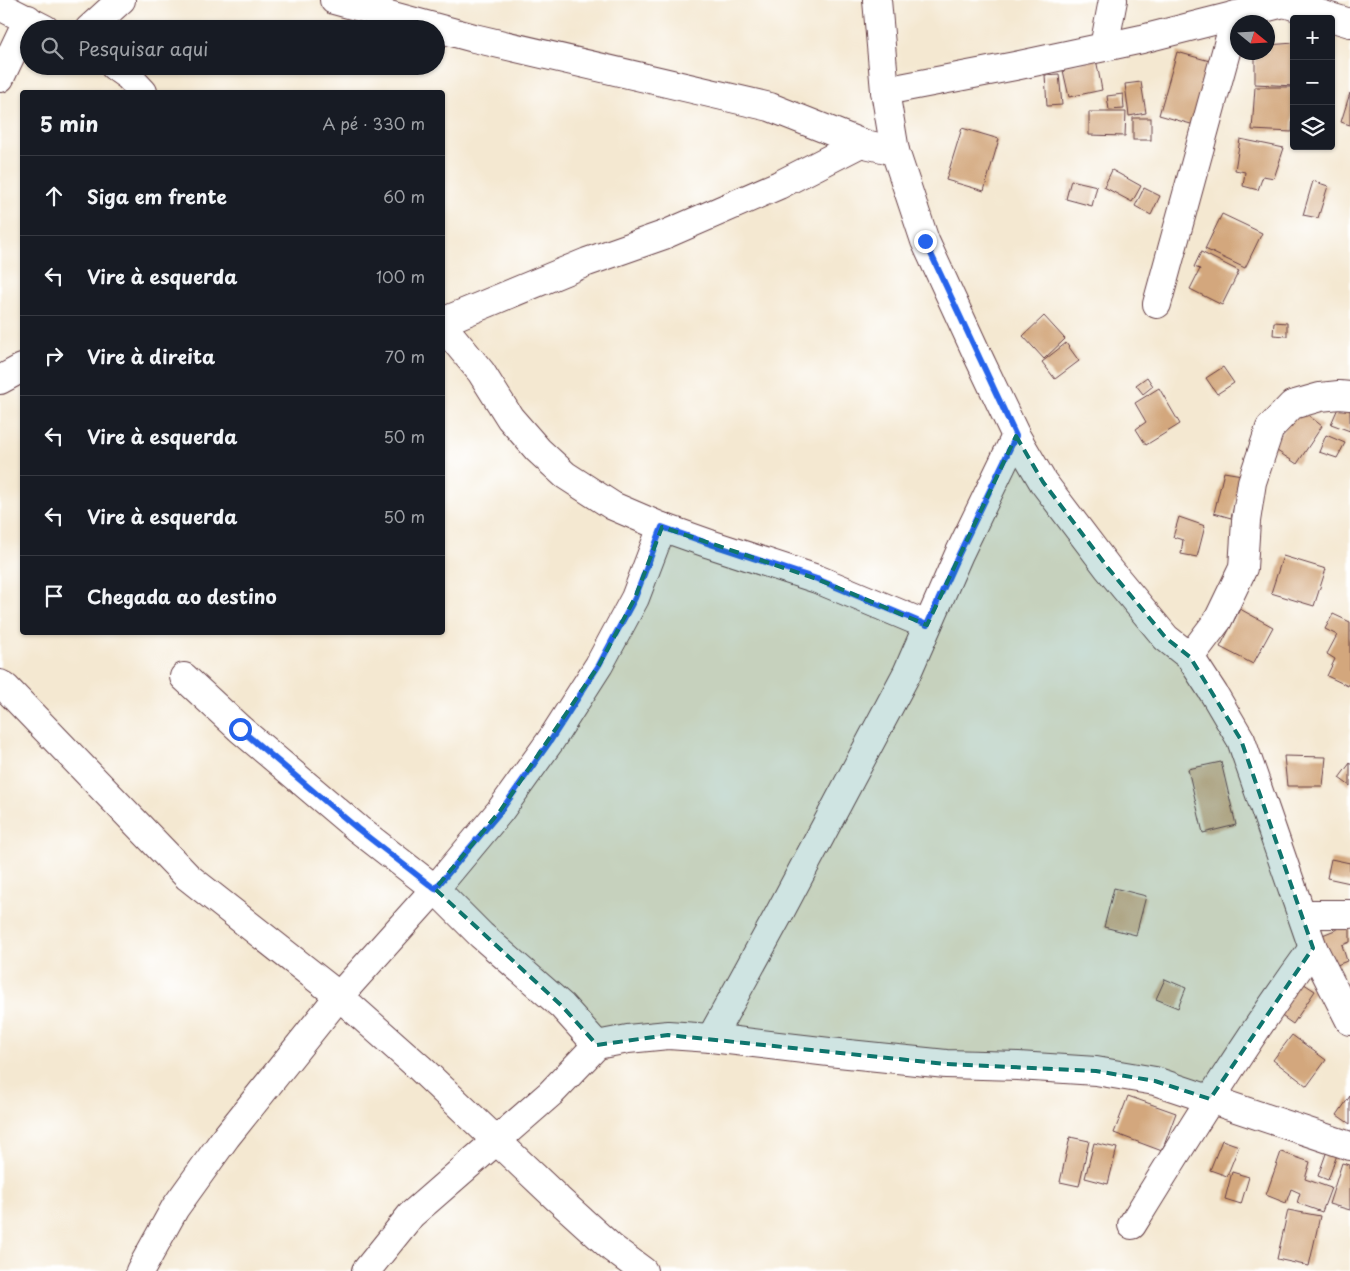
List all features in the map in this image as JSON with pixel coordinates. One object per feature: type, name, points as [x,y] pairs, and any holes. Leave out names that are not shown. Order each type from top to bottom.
[{"type":"street","points":[[99,20],[121,0]]},
{"type":"street","points":[[334,0],[408,20]]},
{"type":"street","points":[[877,0],[885,91],[895,151],[925,241],[1016,436],[1043,482],[1108,568],[1166,638],[1190,657],[1241,740],[1313,948],[1350,1021]]},
{"type":"street","points":[[1104,47],[1113,0]]},
{"type":"street","points":[[1236,15],[1286,2],[1350,23]]},
{"type":"street","points":[[0,6],[28,20]]},
{"type":"street","points":[[885,91],[1104,47],[1230,16]]},
{"type":"street","points":[[445,30],[770,107],[861,142],[895,151]]},
{"type":"street","points":[[1157,304],[1230,37]]},
{"type":"street","points":[[0,78],[20,48]]},
{"type":"street","points":[[127,75],[141,90]]},
{"type":"street","points":[[445,322],[587,262],[664,235],[779,185],[861,142]]},
{"type":"street","points":[[445,327],[481,372],[510,418],[538,450],[565,475],[613,506],[662,527],[817,579],[927,625]]},
{"type":"street","points":[[0,380],[20,369]]},
{"type":"street","points":[[1190,657],[1218,620],[1243,568],[1246,521],[1252,482],[1270,428],[1292,405],[1320,397],[1350,396]]},
{"type":"street","points":[[711,1038],[907,673],[959,554],[1016,436]]},
{"type":"street","points":[[140,1271],[175,1208],[226,1137],[339,996],[435,889],[500,812],[551,740],[599,665],[635,598],[662,527]]},
{"type":"street","points":[[184,677],[240,729],[358,829],[435,889],[481,935],[562,1006],[597,1045]]},
{"type":"street","points":[[0,684],[13,695],[188,877],[339,996],[420,1068],[612,1248],[643,1271]]},
{"type":"street","points":[[1302,914],[1350,914]]},
{"type":"street","points":[[1132,1225],[1210,1099],[1313,948]]},
{"type":"street","points":[[366,1271],[410,1215],[551,1094],[597,1045],[628,1039],[668,1035],[946,1064],[1096,1071],[1155,1081],[1350,1146]]},
{"type":"highlighted area","points":[[1016,436],[1043,482],[1108,568],[1166,638],[1190,657],[1241,740],[1313,948],[1210,1099],[1155,1081],[1096,1071],[946,1064],[668,1035],[597,1045],[562,1006],[435,889],[500,811],[599,665],[635,598],[662,527],[817,579],[927,625]]},
{"type":"building","points":[[1290,43],[1290,86],[1255,84],[1255,60],[1275,60],[1275,44]]},
{"type":"building","points":[[1177,52],[1217,63],[1198,126],[1159,115]]},
{"type":"building","points":[[1096,59],[1102,90],[1069,97],[1062,66]]},
{"type":"building","points":[[1059,74],[1062,105],[1047,106],[1045,75]]},
{"type":"building","points":[[1141,82],[1146,113],[1129,116],[1125,84]]},
{"type":"building","points":[[1255,87],[1290,87],[1290,132],[1252,130]]},
{"type":"building","points":[[1350,93],[1350,125],[1341,122]]},
{"type":"building","points":[[1123,94],[1124,109],[1109,110],[1107,96]]},
{"type":"building","points":[[1089,112],[1126,112],[1125,136],[1089,135]]},
{"type":"building","points":[[1133,118],[1151,118],[1151,140],[1133,140]]},
{"type":"building","points":[[962,128],[999,139],[984,191],[946,180]]},
{"type":"building","points":[[1240,139],[1284,148],[1274,178],[1263,176],[1258,190],[1243,186],[1245,172],[1235,170]]},
{"type":"building","points":[[1112,170],[1141,186],[1132,202],[1104,187]]},
{"type":"building","points":[[1071,180],[1097,186],[1092,206],[1066,199]]},
{"type":"building","points":[[1313,181],[1328,186],[1318,218],[1303,215]]},
{"type":"building","points":[[1144,188],[1160,196],[1151,215],[1135,206]]},
{"type":"building","points":[[1222,214],[1262,233],[1245,268],[1205,249]]},
{"type":"building","points":[[1201,252],[1239,271],[1222,305],[1190,289],[1200,269],[1194,267]]},
{"type":"building","points":[[1044,316],[1065,339],[1044,359],[1023,336]]},
{"type":"building","points":[[1274,322],[1287,323],[1287,336],[1273,335]]},
{"type":"building","points":[[1066,343],[1079,361],[1055,379],[1042,362]]},
{"type":"building","points":[[1223,367],[1234,383],[1217,394],[1206,378]]},
{"type":"building","points":[[1147,377],[1153,386],[1143,394],[1136,385]]},
{"type":"building","points":[[1159,388],[1180,424],[1146,445],[1136,429],[1146,422],[1135,403]]},
{"type":"building","points":[[1342,399],[1350,402],[1350,431],[1331,424]]},
{"type":"building","points":[[1299,408],[1322,426],[1297,464],[1271,447]]},
{"type":"building","points":[[1326,435],[1345,443],[1337,458],[1319,452]]},
{"type":"building","points":[[1224,472],[1242,475],[1231,518],[1214,513]]},
{"type":"building","points":[[1179,517],[1205,526],[1197,557],[1181,554],[1183,540],[1173,537]]},
{"type":"building","points":[[1283,556],[1326,569],[1314,606],[1271,593]]},
{"type":"building","points":[[1240,609],[1273,627],[1253,664],[1220,647]]},
{"type":"building","points":[[1333,614],[1350,622],[1350,682],[1348,686],[1327,676],[1335,659],[1327,654],[1337,635],[1325,629]]},
{"type":"building","points":[[1284,756],[1326,757],[1323,786],[1287,786]]},
{"type":"building","points":[[1221,762],[1236,825],[1203,833],[1188,769]]},
{"type":"building","points":[[1350,763],[1350,786],[1339,778]]},
{"type":"building","points":[[1331,859],[1350,863],[1350,883],[1327,878]]},
{"type":"building","points":[[1114,888],[1146,896],[1136,935],[1104,927]]},
{"type":"building","points":[[1350,924],[1350,942],[1342,945],[1347,961],[1332,967],[1320,936]]},
{"type":"building","points":[[1165,979],[1186,988],[1178,1008],[1156,999]]},
{"type":"building","points":[[1298,980],[1315,991],[1293,1024],[1276,1012]]},
{"type":"building","points":[[1292,1035],[1326,1060],[1307,1086],[1273,1060]]},
{"type":"building","points":[[1128,1096],[1176,1113],[1162,1151],[1114,1133]]},
{"type":"building","points":[[1350,1096],[1350,1124],[1337,1115]]},
{"type":"building","points":[[1070,1137],[1089,1141],[1079,1186],[1060,1182]]},
{"type":"building","points":[[1222,1140],[1239,1146],[1227,1176],[1210,1170]]},
{"type":"building","points":[[1094,1143],[1117,1148],[1108,1184],[1085,1178]]},
{"type":"building","points":[[1328,1148],[1338,1152],[1328,1180],[1318,1176]]},
{"type":"building","points":[[1281,1152],[1310,1162],[1305,1179],[1331,1188],[1322,1212],[1297,1203],[1300,1193],[1291,1189],[1286,1203],[1266,1195]]},
{"type":"building","points":[[1342,1163],[1350,1165],[1350,1210],[1329,1204]]},
{"type":"building","points":[[1232,1172],[1249,1177],[1241,1204],[1225,1199]]},
{"type":"building","points":[[1288,1210],[1320,1216],[1309,1266],[1277,1259]]},
{"type":"route","points":[[240,729],[358,829],[435,889],[500,812],[551,740],[599,665],[635,598],[662,527],[817,579],[927,625],[1016,436],[925,241]]}]
